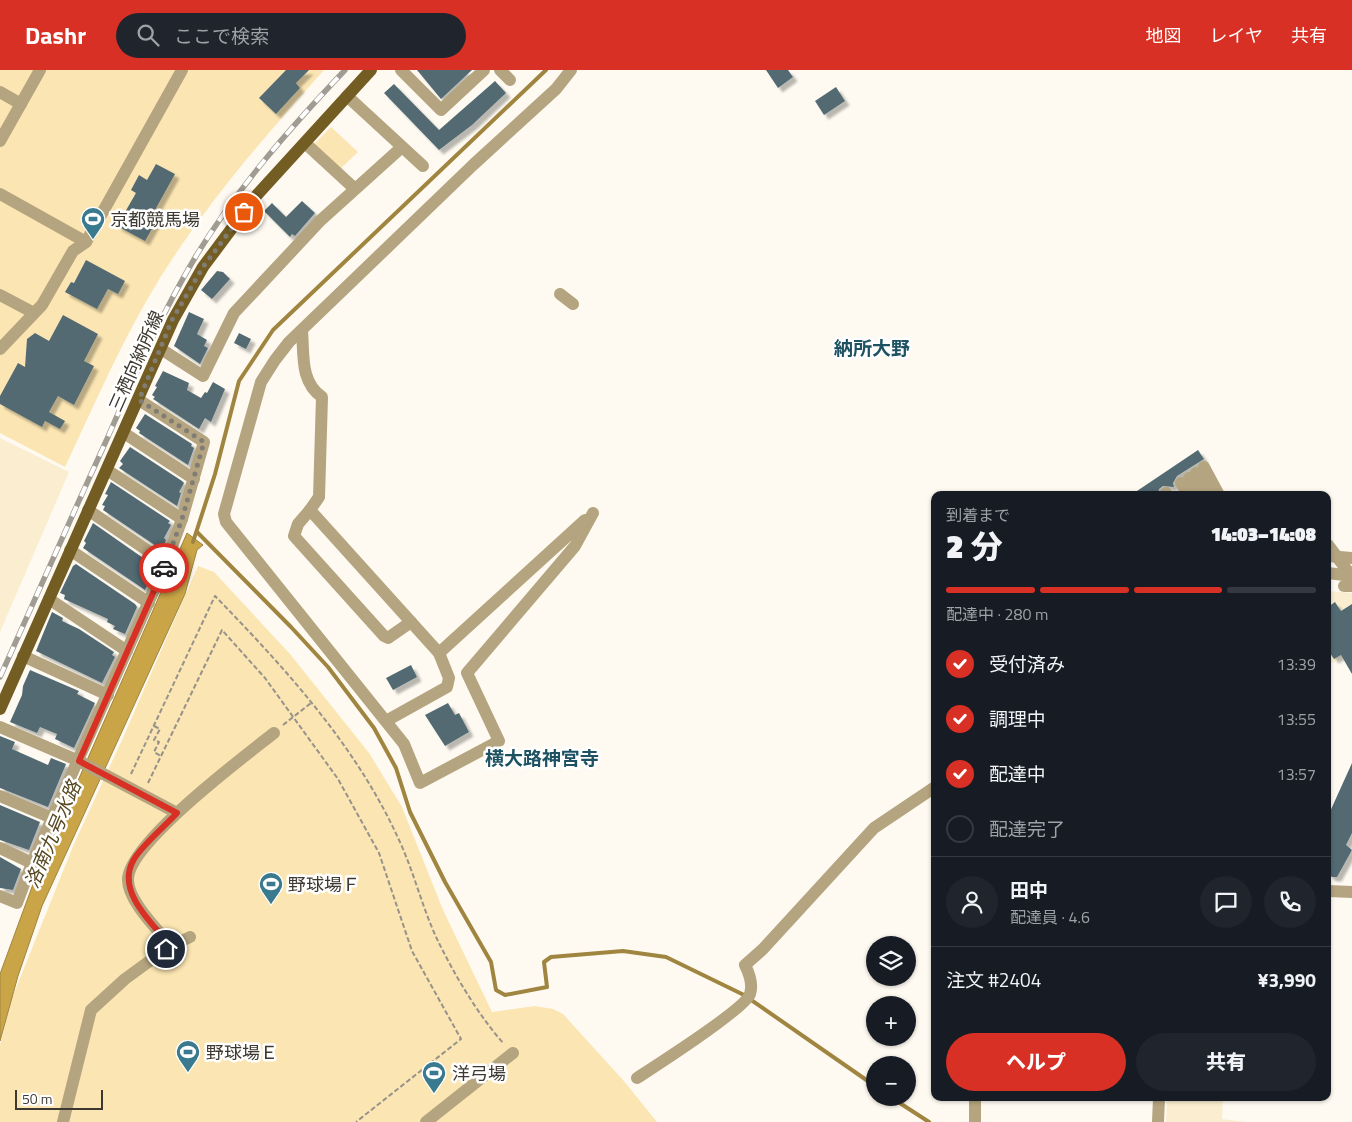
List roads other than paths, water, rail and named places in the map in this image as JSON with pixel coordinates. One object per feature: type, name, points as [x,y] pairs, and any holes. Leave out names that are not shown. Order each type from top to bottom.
[{"type":"main road","name":"三栖向納所線","points":[[0,709],[139,400],[172,320],[203,267],[256,196],[371,70]]},
{"type":"street","points":[[0,141],[40,70]]},
{"type":"street","points":[[0,349],[42,305],[74,251],[86,242],[182,70]]},
{"type":"street","points":[[401,70],[441,110],[484,70]]},
{"type":"street","points":[[500,70],[510,80]]},
{"type":"street","points":[[439,653],[593,513],[575,546],[467,673],[500,741],[420,783],[404,744],[226,522],[224,514],[261,382],[274,360],[302,330],[556,89],[571,70]]},
{"type":"street","points":[[0,92],[21,104]]},
{"type":"street","points":[[347,96],[423,166]]},
{"type":"street","points":[[305,143],[355,189]]},
{"type":"street","points":[[161,349],[203,376],[234,313],[321,220],[402,147]]},
{"type":"street","points":[[0,194],[86,242]]},
{"type":"street","points":[[560,294],[572,304]]},
{"type":"street","points":[[0,295],[34,313]]},
{"type":"street","points":[[302,330],[307,382],[313,391],[322,397],[319,497],[298,524],[294,536],[377,629],[388,638],[411,622]]},
{"type":"street","points":[[0,896],[17,903],[52,818],[82,763],[108,695],[149,603],[182,519],[194,479],[204,442],[139,400]]},
{"type":"street","points":[[124,433],[194,479]]},
{"type":"street","points":[[107,470],[182,519]]},
{"type":"street","points":[[1182,484],[1203,484],[1204,491]]},
{"type":"street","points":[[1182,484],[1206,491]]},
{"type":"street","points":[[88,510],[166,562]]},
{"type":"street","points":[[310,510],[439,653],[449,678],[447,686],[386,721]]},
{"type":"street","points":[[70,550],[149,603]]},
{"type":"street","points":[[1331,550],[1350,581]]},
{"type":"street","points":[[1331,556],[1352,558]]},
{"type":"street","points":[[1331,573],[1350,581]]},
{"type":"street","points":[[49,599],[127,651]]},
{"type":"street","points":[[23,656],[108,695]]},
{"type":"street","points":[[0,727],[82,763],[177,813]]},
{"type":"street","points":[[171,946],[135,902],[128,880],[133,860],[192,799],[274,733]]},
{"type":"street","points":[[637,1078],[678,1052],[748,997],[751,986],[745,965],[769,942],[874,828],[931,790]]},
{"type":"street","points":[[0,796],[52,818]]},
{"type":"street","points":[[0,848],[32,863]]},
{"type":"street","points":[[1331,891],[1352,892]]},
{"type":"street","points":[[63,1122],[91,1010],[126,979],[171,946],[190,937]]},
{"type":"street","points":[[426,1122],[441,1117],[513,1053]]},
{"type":"street","points":[[975,1122],[976,1101]]},
{"type":"street","points":[[1158,1122],[1159,1101]]},
{"type":"waterway","points":[[193,542],[215,474],[239,381],[273,330],[546,70]]},
{"type":"waterway","points":[[197,532],[328,667],[374,728],[396,768],[410,812],[445,882],[491,962],[496,990],[505,995],[547,987],[544,962],[551,957],[623,951],[666,957],[744,995],[866,1080]]},
{"type":"waterway","points":[[904,1106],[929,1122]]},
{"type":"railway","points":[[0,677],[138,369],[183,278],[212,231],[247,182],[304,114],[345,70]]},
{"type":"place","name":"京都競馬場","points":[[93,240]]},
{"type":"place","name":"野球場Ｆ","points":[[271,905]]},
{"type":"place","name":"野球場Ｅ","points":[[188,1073]]},
{"type":"place","name":"洋弓場","points":[[434,1094]]},
{"type":"district","name":"納所大野","points":[[872,347]]},
{"type":"district","name":"横大路神宮寺","points":[[542,757]]},
{"type":"water label","name":"洛南九号水路","points":[[52,834]]}]
